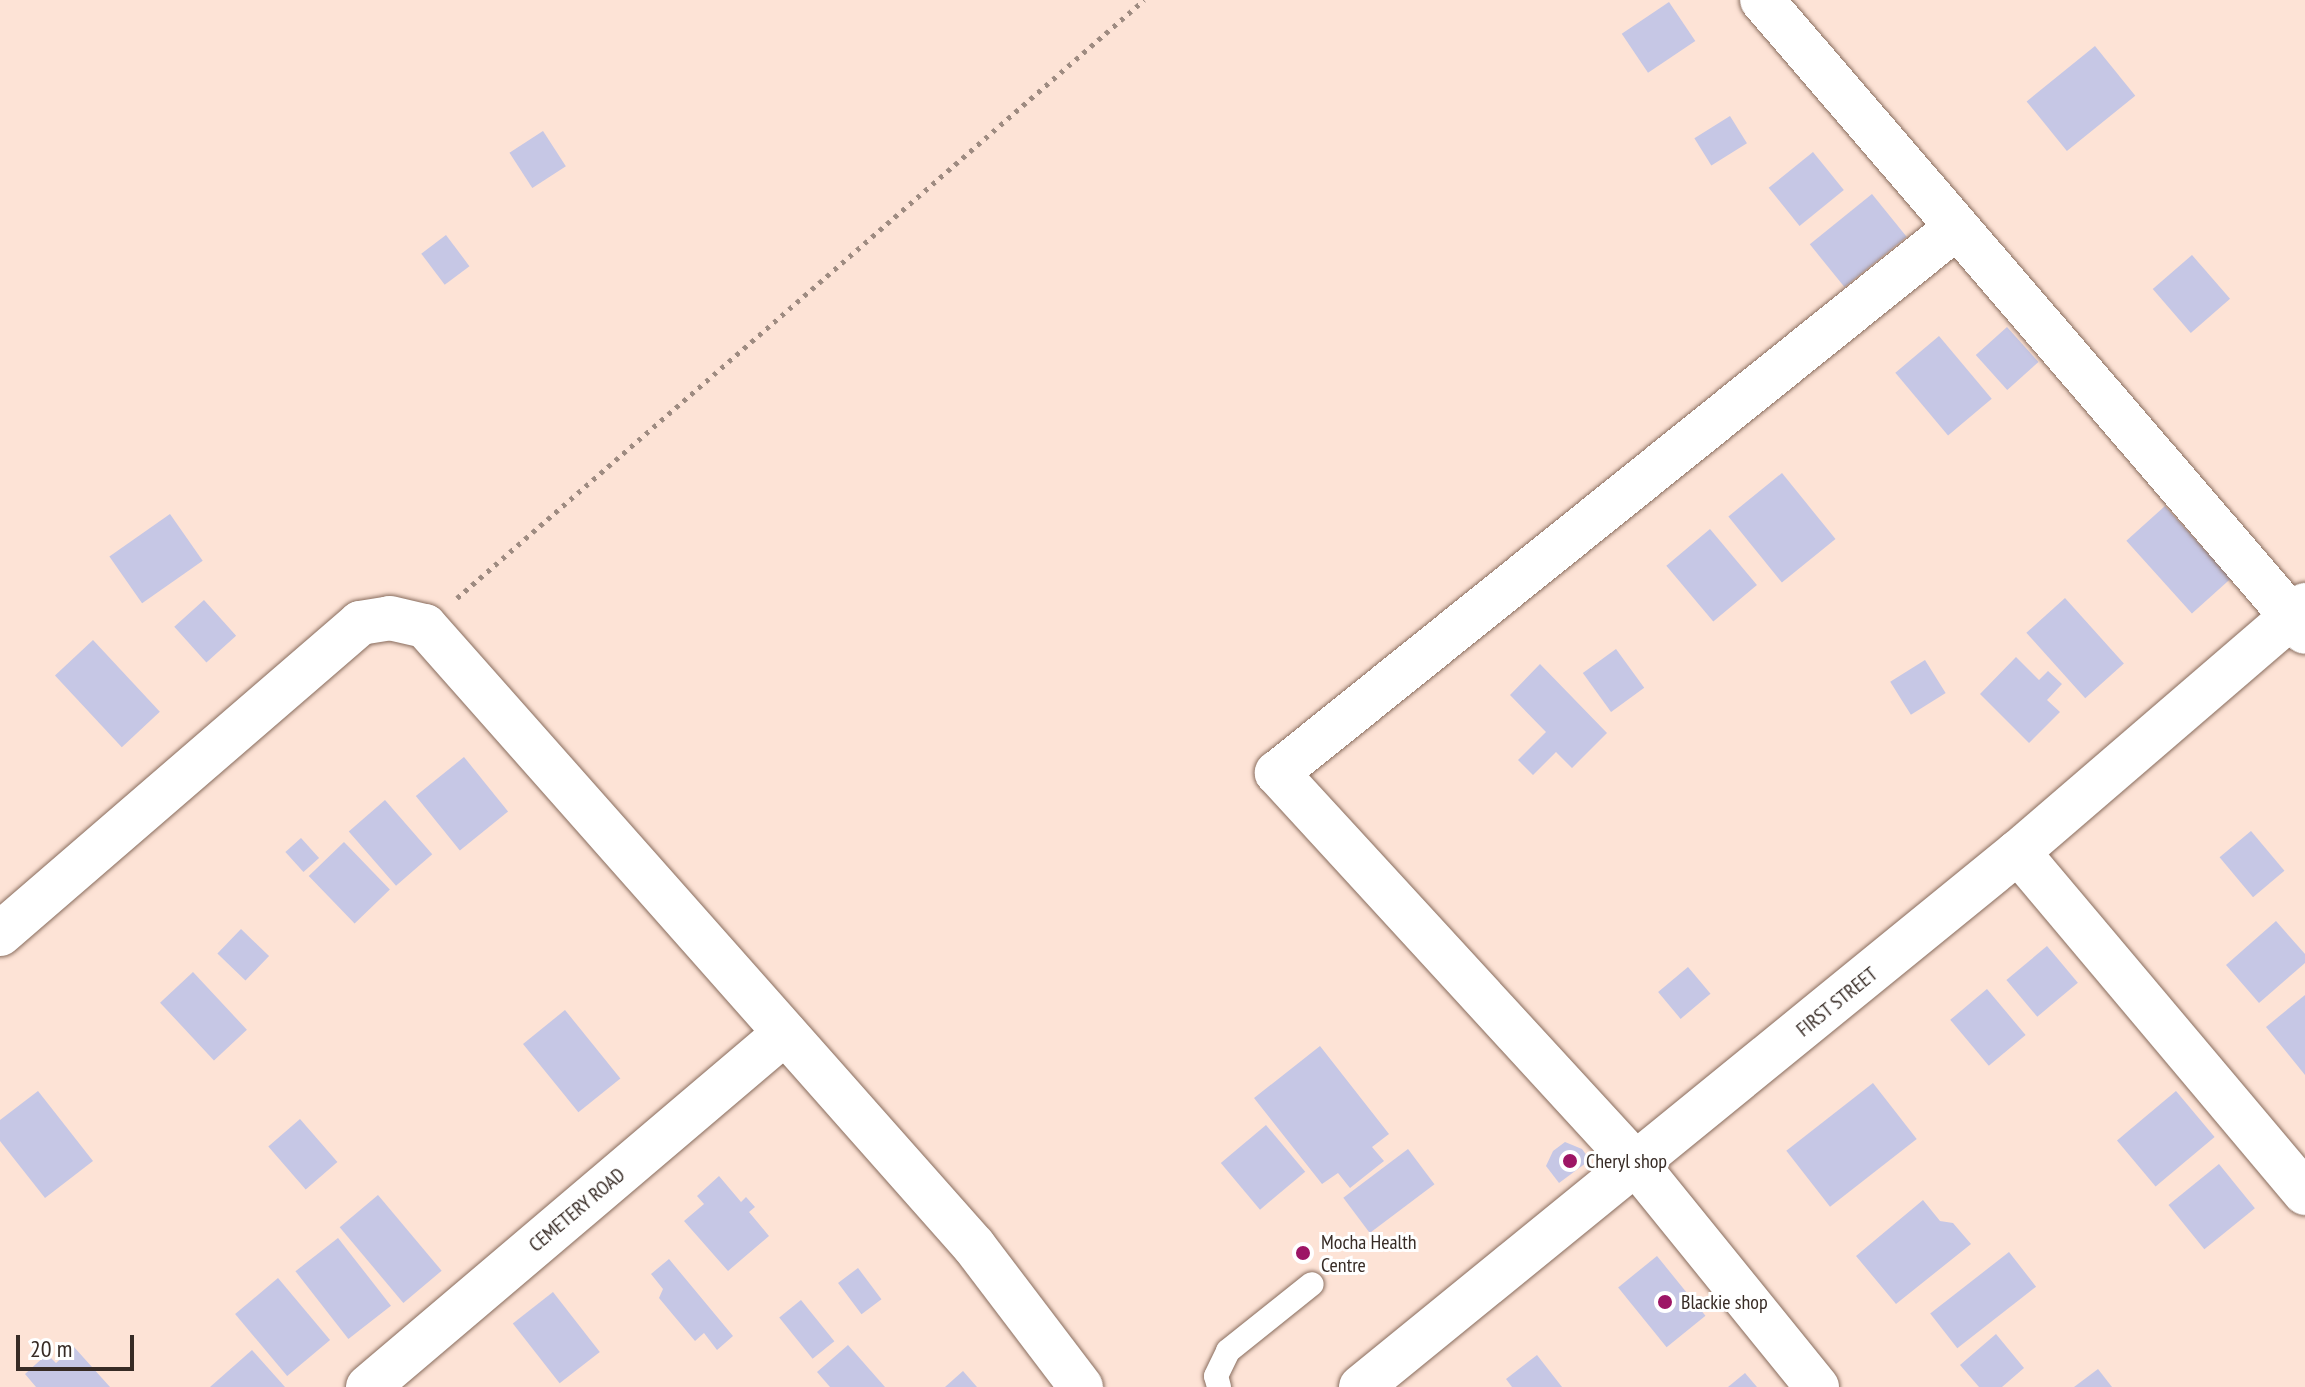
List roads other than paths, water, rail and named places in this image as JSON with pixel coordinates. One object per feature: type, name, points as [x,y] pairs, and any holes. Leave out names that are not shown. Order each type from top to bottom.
[{"type":"street","points":[[1762,0],[2301,618]]},
{"type":"street","points":[[1817,1387],[1638,1166],[1277,773],[1957,227]]},
{"type":"street","points":[[0,934],[360,623],[390,618],[425,626],[456,654],[974,1246],[1081,1387]]},
{"type":"street","name":"FIRST STREET","points":[[1361,1387],[1638,1166],[2301,618]]},
{"type":"street","points":[[2018,852],[2305,1193]]},
{"type":"street","name":"CEMETERY ROAD","points":[[368,1387],[785,1033]]},
{"type":"lane","points":[[1219,1387],[1216,1376],[1228,1351],[1312,1284]]},
{"type":"place","name":"Cheryl shop","points":[[1570,1161]]},
{"type":"place","name":"Mocha Health Centre","points":[[1303,1253]]},
{"type":"place","name":"Blackie shop","points":[[1665,1302]]}]
